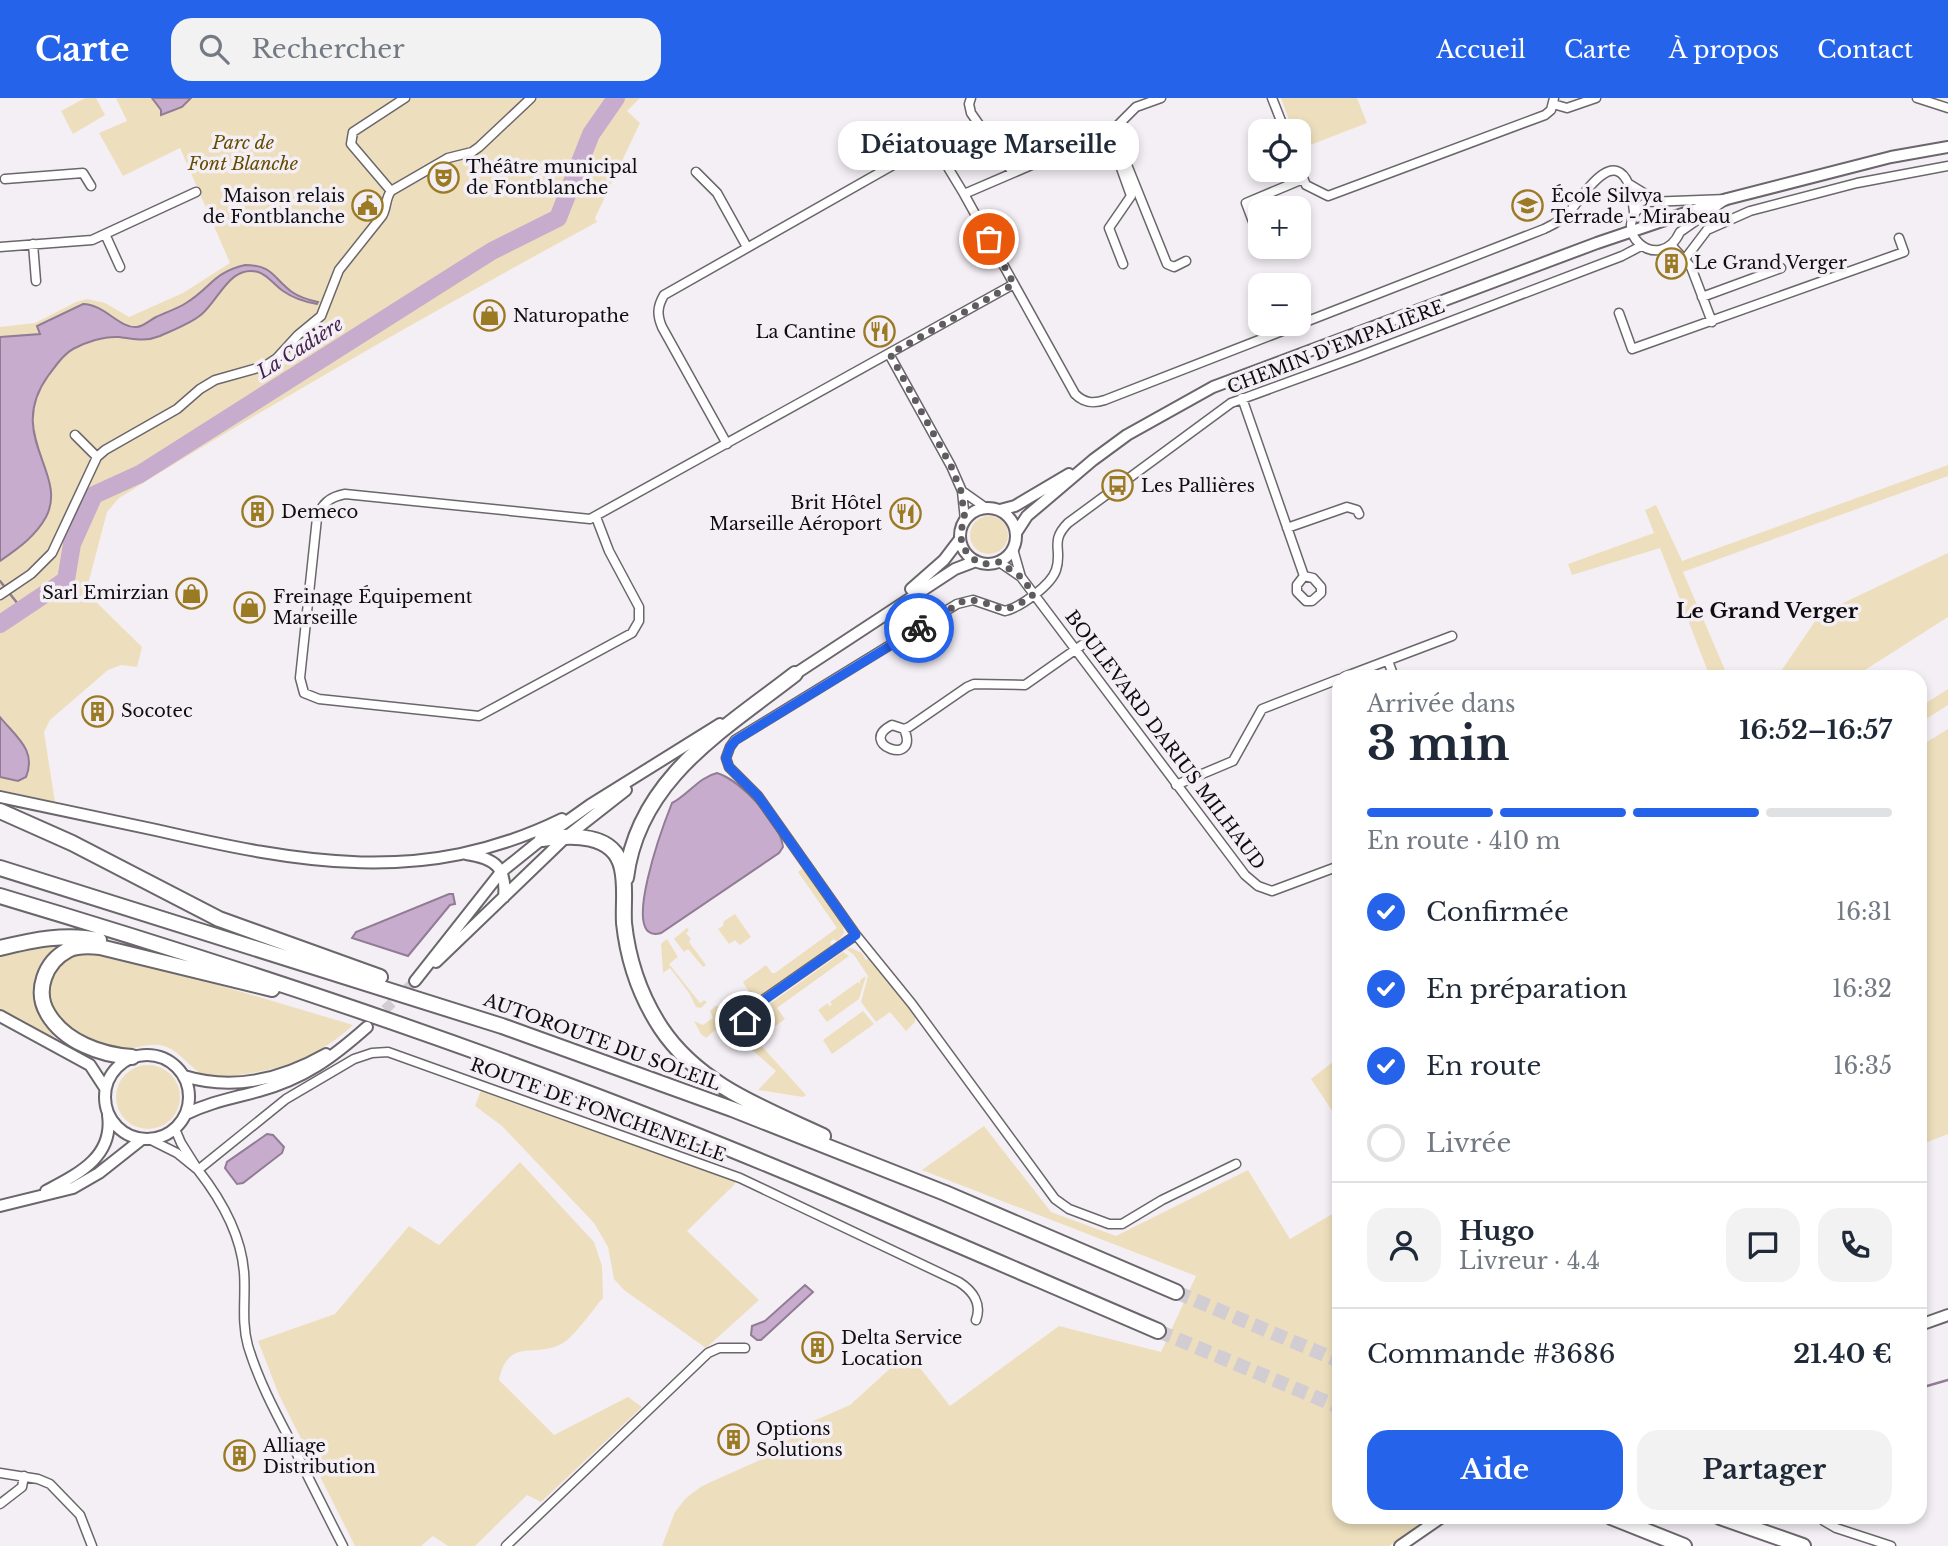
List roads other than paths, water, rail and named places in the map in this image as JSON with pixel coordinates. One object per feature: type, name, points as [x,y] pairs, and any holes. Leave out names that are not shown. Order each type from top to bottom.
[{"type":"highway","points":[[624,893],[628,867],[640,827],[651,804],[669,778],[707,742],[795,674]]},
{"type":"highway","points":[[0,811],[72,843],[219,919],[422,992],[502,1026]]},
{"type":"highway","points":[[541,839],[592,838],[609,848],[621,864],[624,921],[635,976],[655,1018],[683,1056],[704,1075],[738,1096],[945,1193]]},
{"type":"highway","name":"AUTOROUTE DU SOLEIL","points":[[0,868],[502,1026],[732,1109],[945,1193],[1177,1292]]},
{"type":"highway","points":[[0,896],[238,968],[385,1018],[595,1095],[716,1143],[1158,1331]]},
{"type":"highway","points":[[0,948],[62,937],[94,939],[145,951],[238,980]]},
{"type":"highway","points":[[132,1057],[112,1056],[89,1047],[71,1037],[49,1016],[42,1003],[41,990],[48,967],[58,957],[78,947],[100,947],[385,1018]]},
{"type":"highway","points":[[1629,1524],[1684,1546]]},
{"type":"highway","points":[[1740,1524],[1803,1546]]},
{"type":"main road","points":[[960,538],[963,548],[976,561],[984,564],[999,562],[1013,549],[1017,533],[1027,516],[1093,460],[1135,430],[1213,387],[1631,231],[1727,199],[1891,157],[1948,147]]},
{"type":"main road","points":[[879,617],[935,568],[960,538],[965,520],[972,513],[986,508],[1000,510],[1015,506],[1093,460]]},
{"type":"main road","points":[[1000,510],[1011,519],[1017,533]]},
{"type":"main road","points":[[685,747],[566,837],[415,981],[501,872],[541,839],[954,569],[976,561]]},
{"type":"main road","points":[[0,797],[304,860],[391,863],[461,854],[523,836],[590,805]]},
{"type":"main road","points":[[461,854],[487,859],[499,867],[505,883],[504,897]]},
{"type":"main road","points":[[0,1016],[90,1065],[105,1088]]},
{"type":"main road","points":[[186,1114],[213,1102],[260,1091],[302,1075],[332,1057],[367,1027]]},
{"type":"main road","points":[[184,1076],[220,1084],[256,1080],[299,1068],[356,1037]]},
{"type":"main road","points":[[35,1197],[73,1176],[97,1158],[106,1144],[109,1125],[104,1100],[105,1088],[115,1069],[132,1057],[156,1055],[177,1067],[184,1076],[189,1101],[186,1114],[175,1129],[163,1136],[145,1139],[131,1136],[121,1130],[107,1112]]},
{"type":"main road","points":[[0,1206],[84,1183],[145,1139]]},
{"type":"main road","points":[[1927,1322],[1948,1315]]},
{"type":"main road","points":[[1400,1546],[1432,1524]]},
{"type":"street","points":[[390,191],[351,144],[350,138],[353,132],[405,98]]},
{"type":"street","points":[[0,595],[32,574],[51,552],[97,457],[177,410],[200,389],[215,380],[265,366],[277,358],[298,335],[321,316],[339,270],[386,210],[386,197],[390,191],[447,158],[471,152],[479,147],[531,98]]},
{"type":"street","points":[[971,98],[971,113],[1013,173]]},
{"type":"street","points":[[964,194],[1110,131],[1136,107],[1161,98]]},
{"type":"street","points":[[1272,98],[1280,119]]},
{"type":"street","points":[[1304,182],[1328,196],[1545,116],[1554,101],[1567,108],[1596,98]]},
{"type":"street","points":[[1922,99],[1948,108]]},
{"type":"street","points":[[1110,131],[1167,264],[1174,267],[1186,261]]},
{"type":"street","points":[[1110,131],[1131,196],[1109,228],[1123,264]]},
{"type":"street","points":[[727,444],[662,327],[658,305],[664,295],[909,156],[920,153],[932,152],[941,156],[1075,394],[1092,403],[1544,229],[1567,215],[1597,177],[1609,172],[1619,173],[1629,184],[1675,209],[1679,215],[1680,232]]},
{"type":"street","points":[[1685,258],[1707,230],[1749,211],[1857,183],[1948,166]]},
{"type":"street","points":[[696,172],[717,193],[747,247]]},
{"type":"street","points":[[5,179],[83,173],[91,186]]},
{"type":"street","points":[[1263,196],[1296,182]]},
{"type":"street","points":[[1629,184],[1634,212],[1631,231],[1641,246],[1656,250],[1671,245],[1680,232],[1727,199]]},
{"type":"street","points":[[0,247],[92,240],[195,192]]},
{"type":"street","points":[[1634,212],[1647,202],[1659,200],[1727,199]]},
{"type":"street","points":[[104,234],[120,267]]},
{"type":"street","points":[[1619,313],[1632,349],[1904,253],[1899,238]]},
{"type":"street","points":[[33,244],[36,281]]},
{"type":"street","points":[[1671,245],[1691,267],[1712,322]]},
{"type":"street","name":"CHEMIN D'EMPALIÈRE","points":[[1034,594],[1056,572],[1057,536],[1068,523],[1223,407],[1622,256],[1641,246]]},
{"type":"street","points":[[1703,297],[1781,268]]},
{"type":"street","points":[[596,517],[609,551],[639,607],[639,621],[632,633],[479,716],[319,699],[304,693],[300,678],[317,518],[319,510],[330,498],[345,495],[582,519],[596,517],[1014,284]]},
{"type":"street","points":[[890,354],[951,466],[961,491],[965,520]]},
{"type":"street","points":[[1242,398],[1304,576]]},
{"type":"street","points":[[75,435],[97,457]]},
{"type":"street","points":[[961,491],[986,508]]},
{"type":"street","points":[[1287,528],[1347,507],[1357,510],[1359,514]]},
{"type":"street","name":"BOULEVARD DARIUS MILHAUD","points":[[1013,549],[1021,577]]},
{"type":"street","name":"BOULEVARD DARIUS MILHAUD","points":[[999,562],[1021,577],[1078,647],[1176,785],[1245,875],[1258,886],[1272,891],[1332,869]]},
{"type":"street","points":[[1034,594],[1013,609],[1005,611],[973,600],[957,604],[736,740],[726,758],[729,767],[758,796],[856,935],[912,1004],[1050,1195],[1069,1209],[1109,1224],[1122,1224],[1162,1200],[1236,1164]]},
{"type":"street","points":[[1363,670],[1452,636]]},
{"type":"street","points":[[904,729],[967,687],[981,683],[1017,687],[1025,685],[1078,647]]},
{"type":"street","points":[[1388,661],[1391,670]]},
{"type":"street","points":[[1176,785],[1233,761],[1262,709],[1332,682]]},
{"type":"street","points":[[761,1002],[856,935]]},
{"type":"street","name":"ROUTE DE FONCHENELLE","points":[[198,1170],[286,1099],[354,1059],[372,1053],[388,1052],[740,1178],[959,1282],[970,1291],[978,1305],[976,1320]]},
{"type":"street","points":[[175,1129],[227,1217],[244,1272],[244,1327],[256,1367],[271,1403],[343,1546]]},
{"type":"street","points":[[145,1139],[177,1153],[198,1170]]},
{"type":"street","points":[[506,1546],[708,1353],[719,1348],[745,1348]]},
{"type":"street","points":[[0,1473],[24,1476],[50,1485],[76,1510],[92,1546]]},
{"type":"street","points":[[0,1504],[22,1487],[24,1476]]},
{"type":"street","points":[[1829,1524],[1891,1546]]},
{"type":"waterway","name":"La Cadière","points":[[0,624],[66,580],[72,544],[94,495],[140,474],[492,251],[558,218],[591,134],[616,98]]},
{"type":"waterway","points":[[0,581],[4,586]]},
{"type":"waterway","points":[[10,594],[22,609]]},
{"type":"waterway","points":[[1927,1386],[1948,1380]]},
{"type":"tunnel","points":[[374,1020],[415,981]]},
{"type":"tunnel","points":[[1176,1292],[1332,1358]]},
{"type":"tunnel","points":[[1158,1331],[1332,1404]]},
{"type":"place","name":"Théâtre municipal de Fontblanche","points":[[443,177]]},
{"type":"place","name":"Maison relais de Fontblanche","points":[[368,206]]},
{"type":"place","name":"École Silvya Terrade - Mirabeau","points":[[1528,206]]},
{"type":"place","name":"Déiatouage Marseille","points":[[989,239]]},
{"type":"place","name":"Le Grand Verger","points":[[1671,263]]},
{"type":"place","name":"Naturopathe","points":[[490,316]]},
{"type":"place","name":"La Cantine","points":[[879,332]]},
{"type":"place","name":"Les Pallières","points":[[1118,486]]},
{"type":"place","name":"Demeco","points":[[258,512]]},
{"type":"place","name":"Brit Hôtel Marseille Aéroport","points":[[905,513]]},
{"type":"place","name":"Sarl Emirzian","points":[[192,593]]},
{"type":"place","name":"Freinage Équipement Marseille","points":[[250,607]]},
{"type":"place","name":"Socotec","points":[[98,711]]},
{"type":"place","name":"Delta Service Location","points":[[818,1348]]},
{"type":"place","name":"Options Solutions","points":[[733,1439]]},
{"type":"place","name":"Alliage Distribution","points":[[240,1456]]},
{"type":"district","name":"Le Grand Verger","points":[[1767,611]]},
{"type":"park label","name":"Parc de Font Blanche","points":[[243,153]]}]
